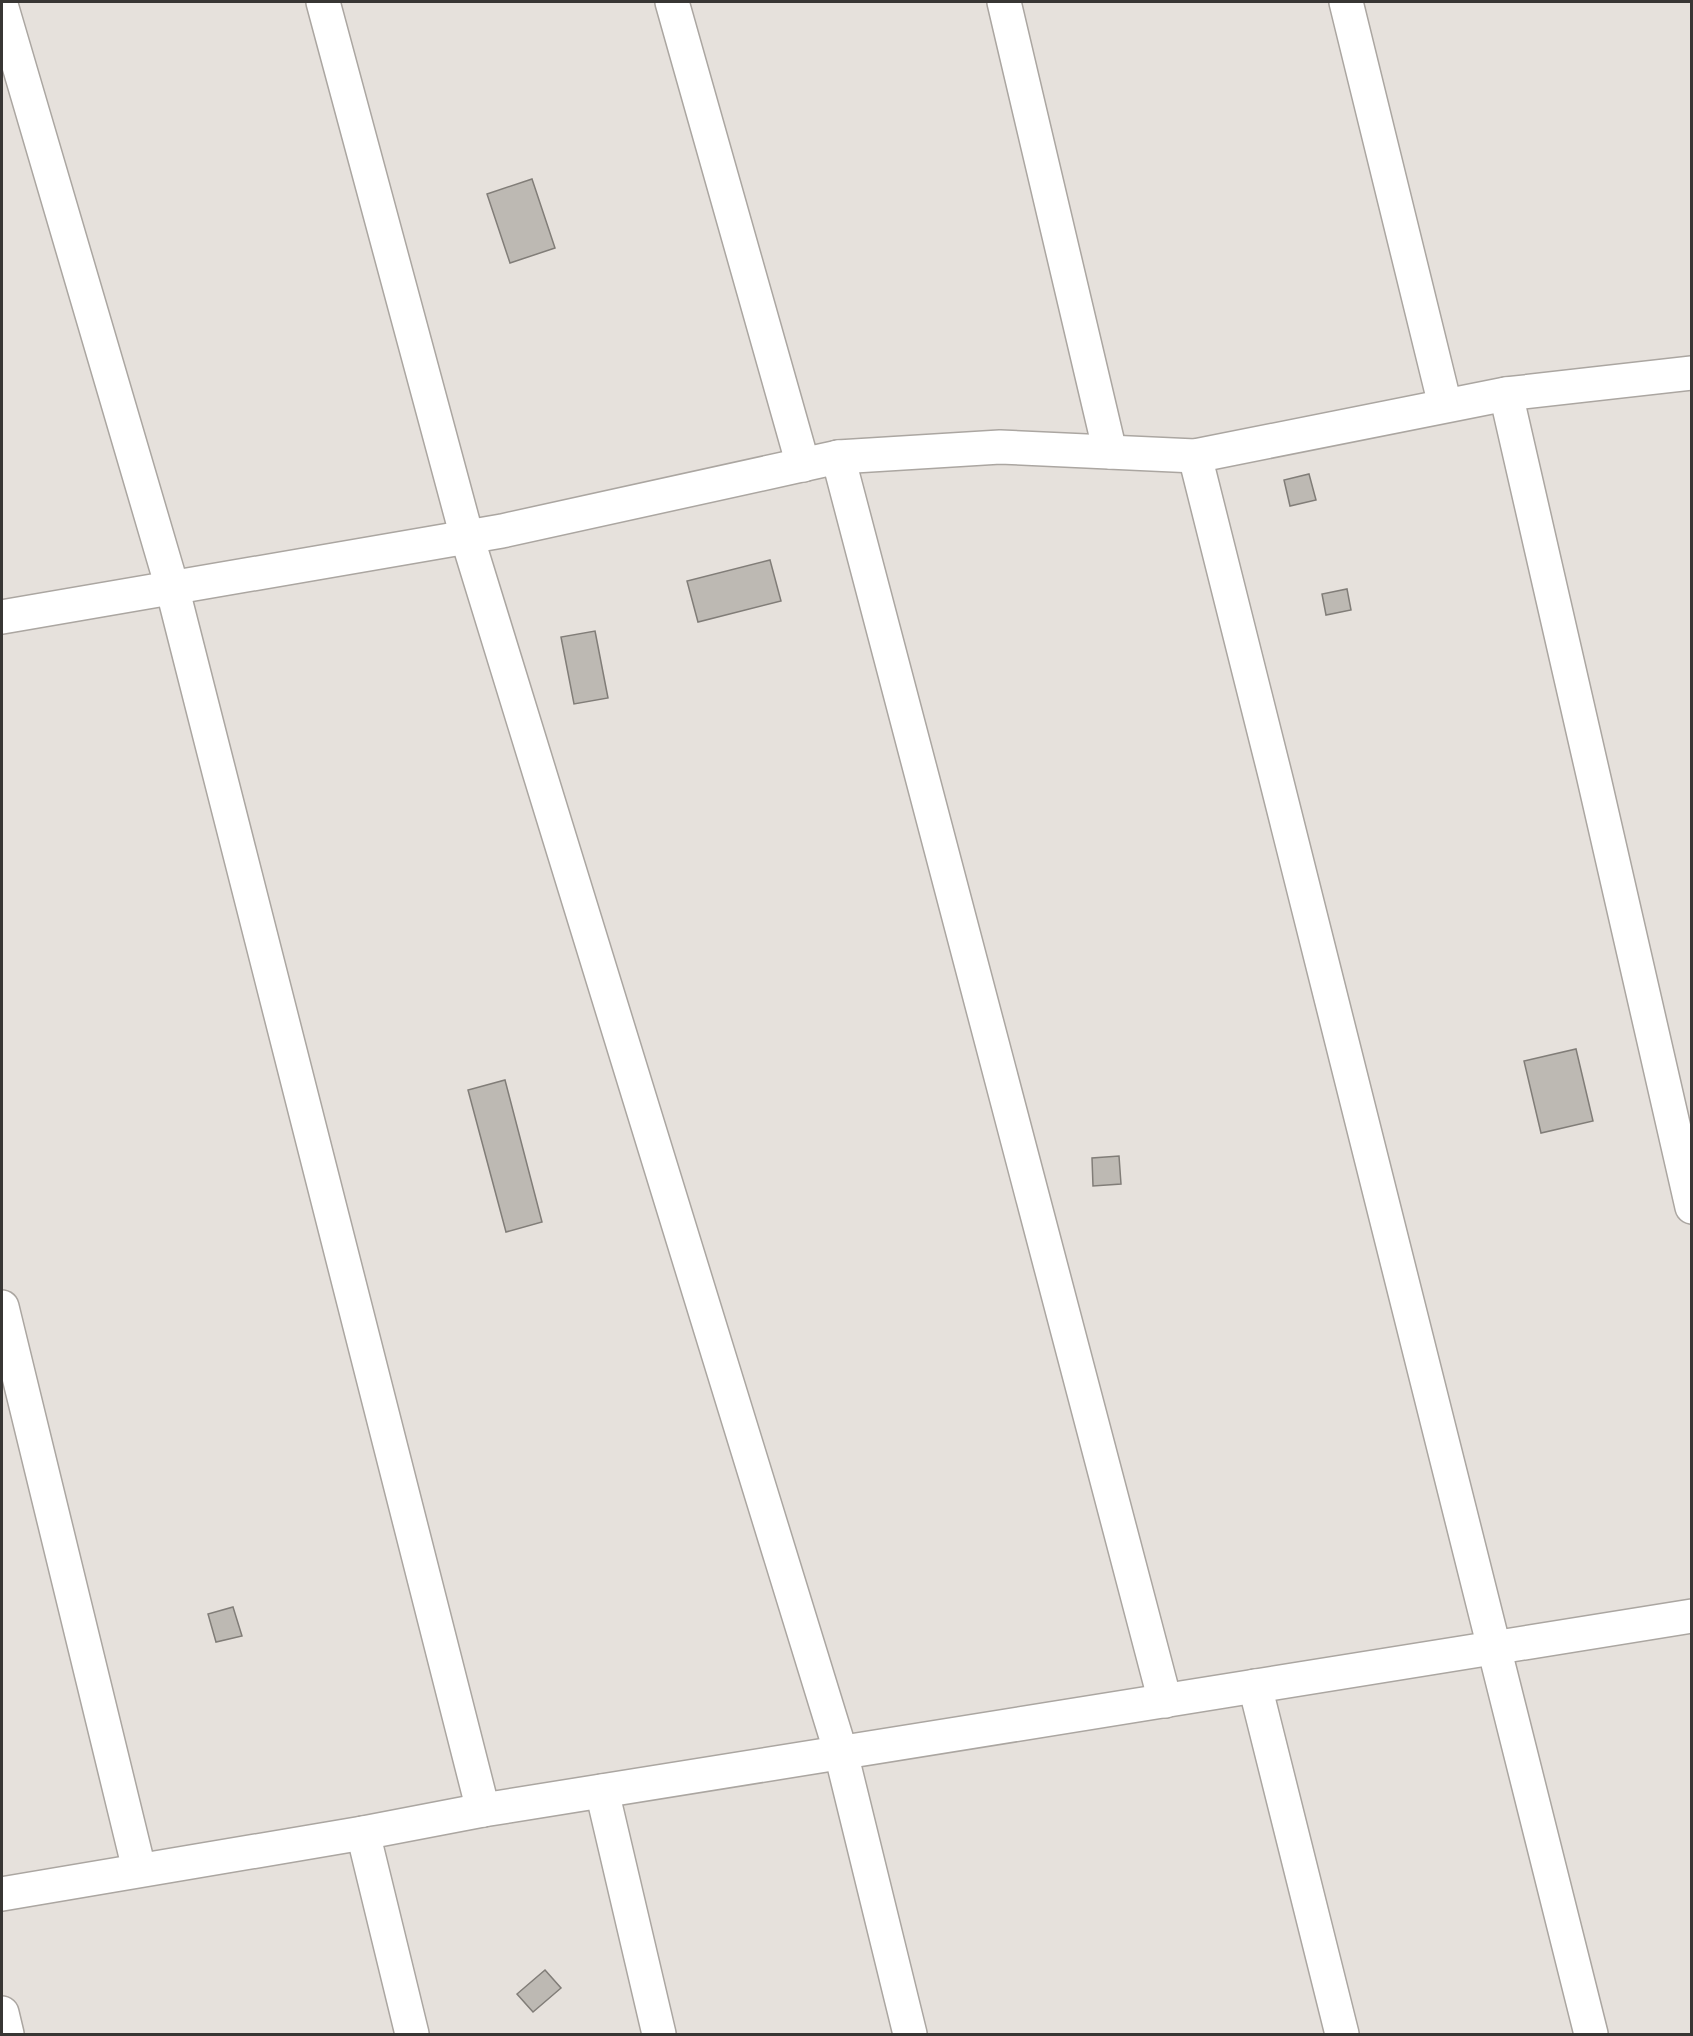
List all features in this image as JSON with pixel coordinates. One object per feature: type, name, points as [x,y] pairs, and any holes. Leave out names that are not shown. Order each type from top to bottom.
[{"type":"street","points":[[323,2],[467,537],[841,1753],[910,2034]]},
{"type":"street","points":[[672,2],[803,465]]},
{"type":"street","points":[[1004,2],[1110,452]]},
{"type":"street","points":[[1347,2],[1444,405]]},
{"type":"street","points":[[2,8],[172,587],[483,1810]]},
{"type":"street","points":[[2,617],[467,537],[838,457],[1000,447],[1195,456],[1506,394],[1692,373]]},
{"type":"street","points":[[1506,394],[1692,1207]]},
{"type":"street","points":[[1195,456],[1496,1648],[1591,2034]]},
{"type":"street","points":[[838,457],[1165,1701]]},
{"type":"street","points":[[2,1307],[139,1869]]},
{"type":"street","points":[[2,1894],[139,1869],[363,1833],[483,1810],[1692,1616]]},
{"type":"street","points":[[1255,1686],[1342,2034]]},
{"type":"street","points":[[602,1791],[659,2034]]},
{"type":"street","points":[[363,1833],[412,2034]]},
{"type":"street","points":[[2,2013],[6,2034]]},
{"type":"building","points":[[532,179],[555,248],[510,263],[487,194]]},
{"type":"building","points":[[1309,474],[1316,500],[1290,506],[1284,480]]},
{"type":"building","points":[[770,560],[781,601],[698,622],[687,581]]},
{"type":"building","points":[[1347,589],[1351,610],[1326,615],[1322,594]]},
{"type":"building","points":[[595,631],[608,698],[574,704],[561,637]]},
{"type":"building","points":[[1576,1049],[1593,1121],[1541,1133],[1524,1061]]},
{"type":"building","points":[[505,1080],[542,1222],[506,1232],[468,1090]]},
{"type":"building","points":[[1119,1156],[1121,1184],[1093,1186],[1092,1158]]},
{"type":"building","points":[[233,1607],[242,1636],[216,1642],[208,1614]]},
{"type":"building","points":[[545,1970],[561,1988],[533,2012],[517,1994]]}]
